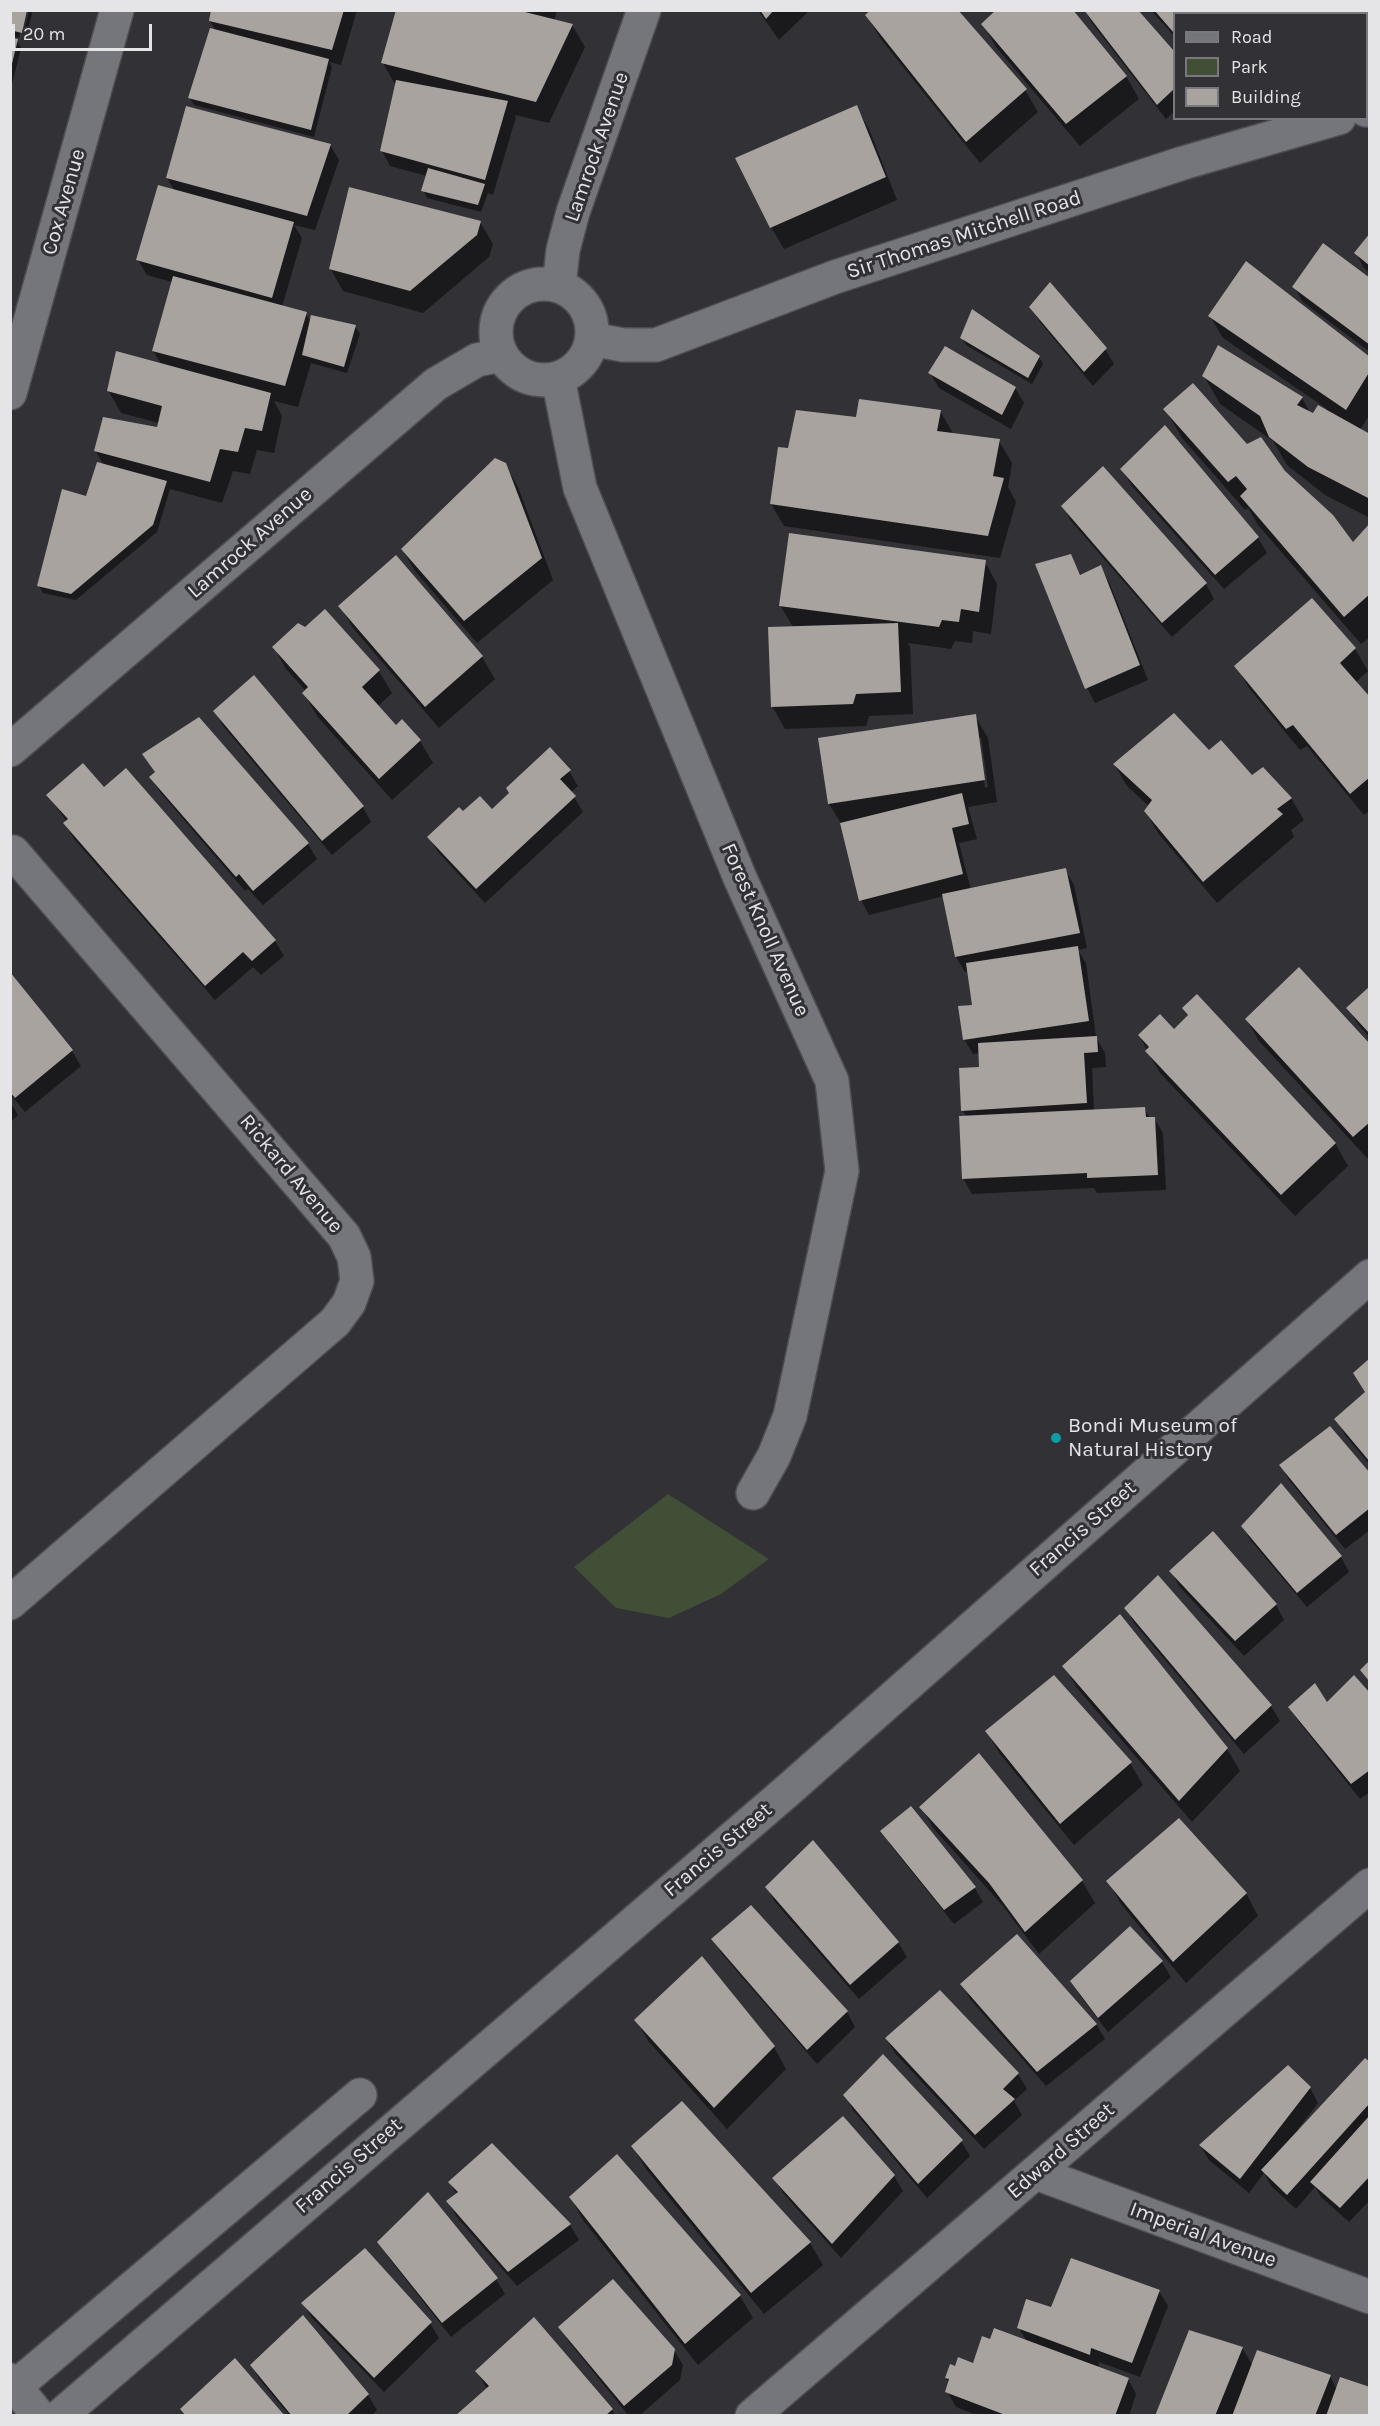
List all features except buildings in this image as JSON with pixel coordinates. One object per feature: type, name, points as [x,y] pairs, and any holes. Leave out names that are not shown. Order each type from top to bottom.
[{"type":"street","name":"Cox Avenue","points":[[10,393],[117,10]]},
{"type":"street","name":"Lamrock Avenue","points":[[559,286],[563,250],[573,212],[644,10]]},
{"type":"street","name":"Sir Thomas Mitchell Road","points":[[592,339],[623,345],[656,345],[835,277],[1183,163],[1332,120]]},
{"type":"street","points":[[531,285],[559,286],[578,297],[585,306],[590,316],[592,339],[581,363],[571,372],[558,378],[542,380],[526,377],[512,368],[501,355],[496,327],[500,313],[507,301],[531,285]]},
{"type":"street","name":"Lamrock Avenue","points":[[10,750],[436,384],[477,360],[501,355]]},
{"type":"street","name":"Forest Knoll Avenue","points":[[558,378],[580,488],[740,878],[832,1081],[842,1171],[790,1416],[774,1456],[753,1492]]},
{"type":"street","name":"Rickard Avenue","points":[[10,1603],[335,1322],[349,1304],[357,1281],[354,1257],[344,1236],[13,852]]},
{"type":"street","name":"Francis Street","points":[[60,2415],[786,1792],[1370,1276]]},
{"type":"street","name":"Edward Street","points":[[752,2415],[1370,1885]]},
{"type":"street","points":[[39,2415],[13,2383],[360,2095]]},
{"type":"street","name":"Imperial Avenue","points":[[1036,2173],[1370,2297]]},
{"type":"green space","points":[[668,1494],[769,1559],[721,1594],[669,1618],[616,1608],[574,1567]]},
{"type":"place","name":"Bondi Museum of Natural History","points":[[1056,1438]]}]
